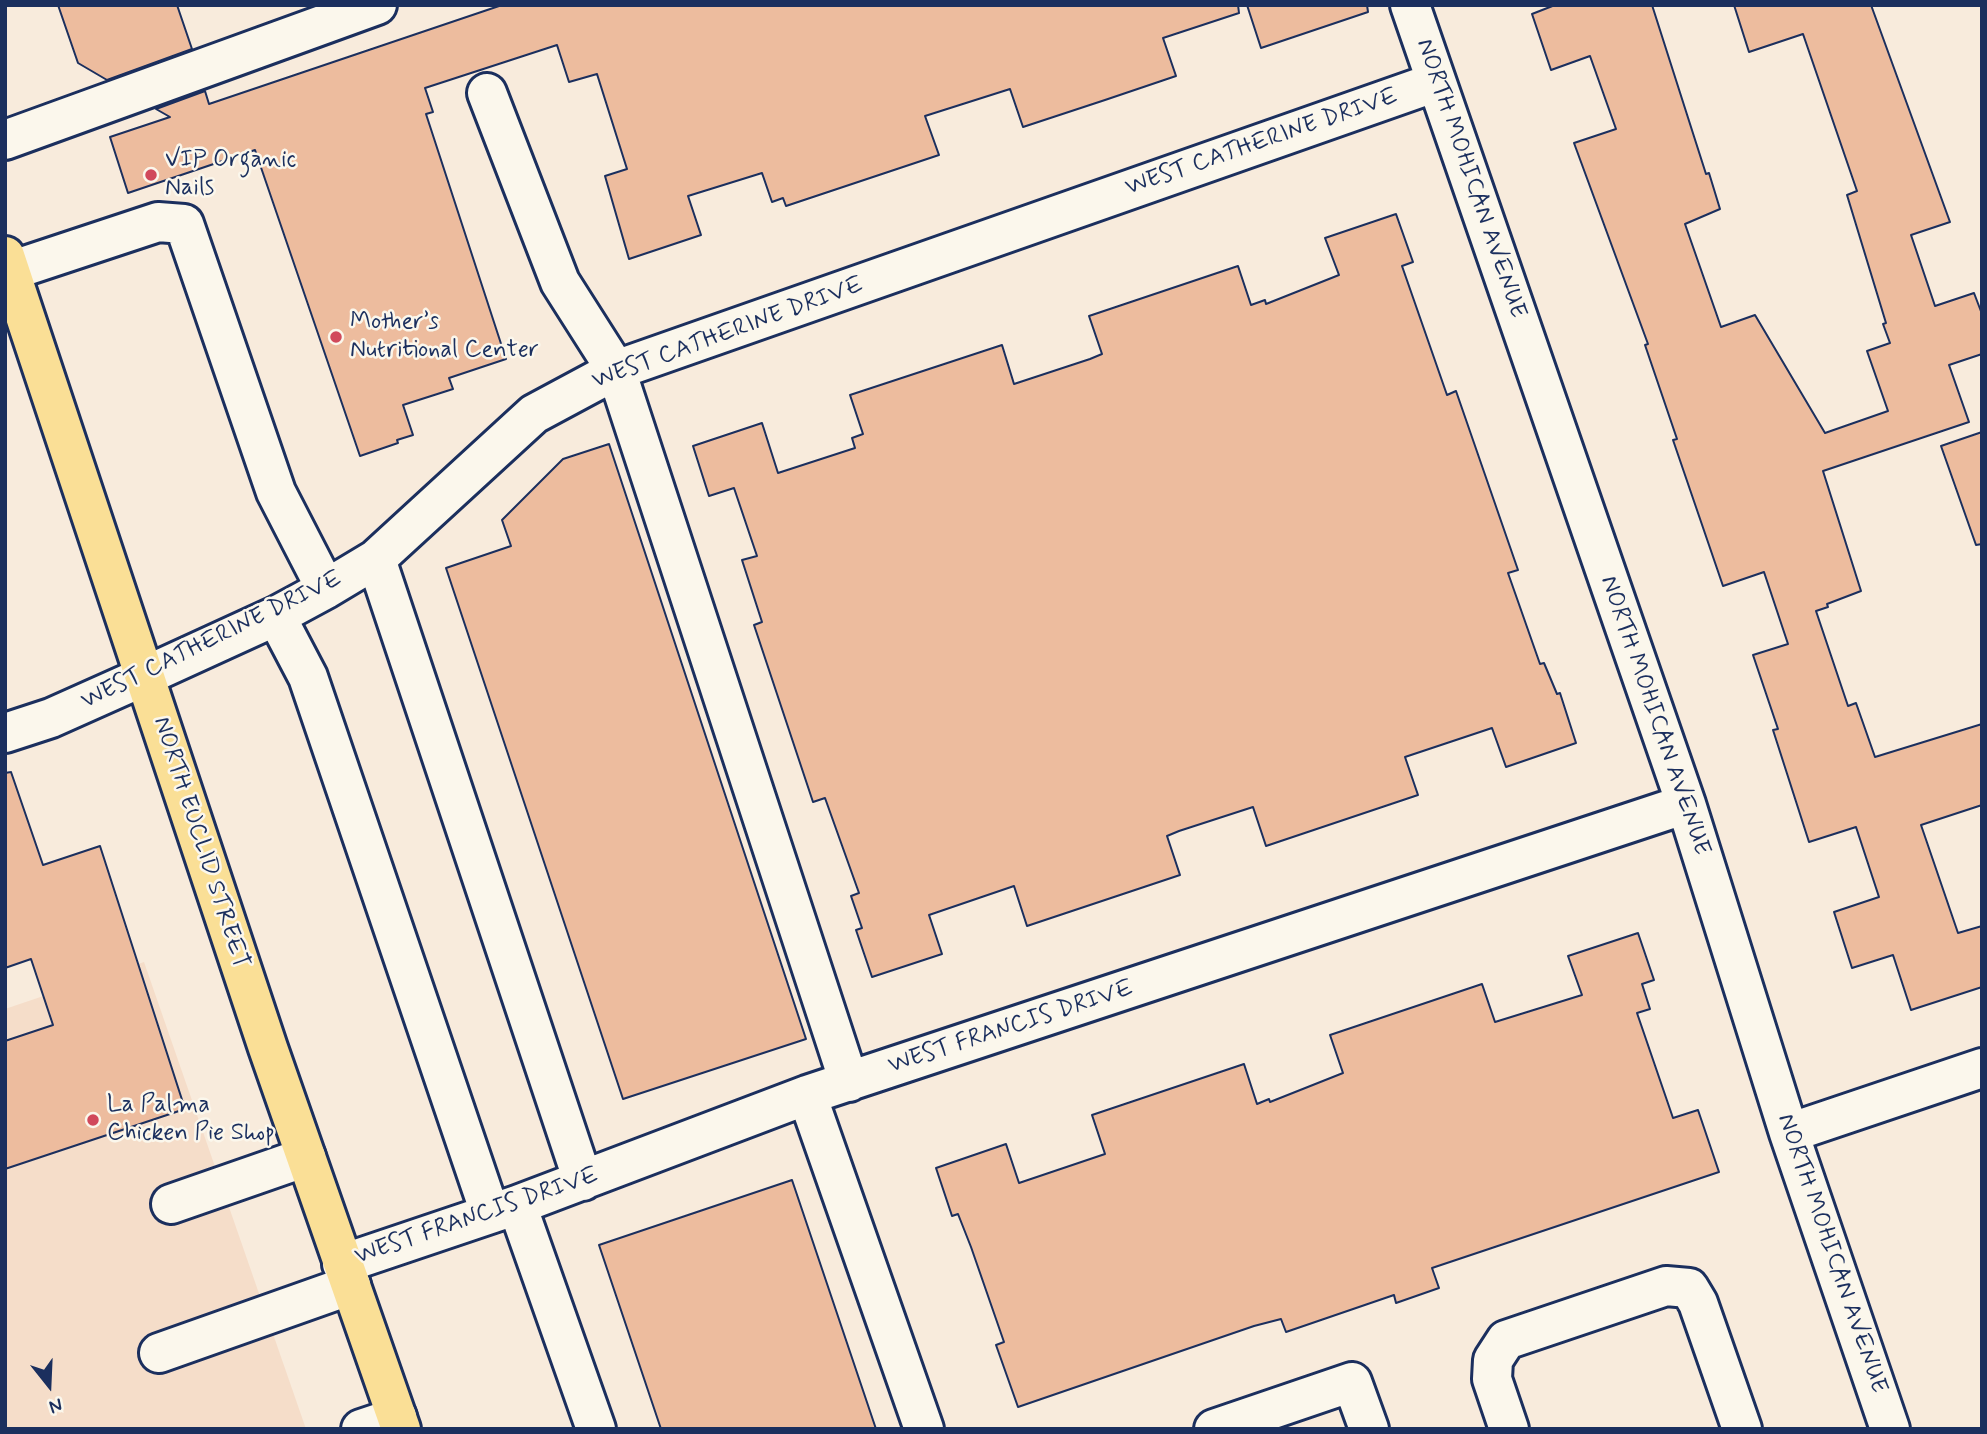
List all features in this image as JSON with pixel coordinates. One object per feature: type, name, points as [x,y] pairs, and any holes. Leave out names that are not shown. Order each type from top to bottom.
[{"type":"main road","name":"NORTH EUCLID STREET","points":[[8,263],[306,1157],[399,1423]]},
{"type":"street","points":[[5,140],[377,5]]},
{"type":"street","name":"NORTH MOHICAN AVENUE","points":[[1410,5],[1686,804],[1789,1133],[1890,1429]]},
{"type":"street","name":"WEST CATHERINE DRIVE","points":[[5,733],[51,718],[145,676],[276,616],[326,589],[376,559],[534,414],[616,370],[1436,82]]},
{"type":"street","points":[[488,93],[560,282],[616,370],[849,1082]]},
{"type":"street","points":[[8,263],[158,222],[184,224],[276,492],[326,589]]},
{"type":"street","points":[[376,559],[583,1181]]},
{"type":"street","points":[[276,616],[308,677],[504,1209],[596,1429]]},
{"type":"street","name":"WEST FRANCIS DRIVE","points":[[159,1353],[504,1209],[807,1096],[1686,804]]},
{"type":"street","points":[[1789,1133],[1982,1068]]},
{"type":"street","points":[[807,1096],[924,1429]]},
{"type":"street","points":[[171,1204],[306,1157]]},
{"type":"street","points":[[1509,1429],[1492,1379],[1493,1360],[1506,1340],[1666,1286],[1689,1288],[1699,1303],[1742,1429]]},
{"type":"street","points":[[1214,1429],[1352,1382],[1369,1429]]},
{"type":"street","points":[[361,1429],[399,1423]]},
{"type":"shaded area","points":[[144,962],[306,1429],[5,1429],[5,1009]]},
{"type":"building","points":[[58,5],[177,5],[192,49],[107,80],[78,63]]},
{"type":"building","points":[[502,5],[1238,5],[1239,13],[1163,38],[1176,76],[1023,127],[1010,89],[925,116],[939,155],[786,206],[783,198],[772,202],[762,173],[688,196],[701,235],[629,259],[605,176],[627,169],[597,74],[569,82],[557,45],[425,88],[433,112],[426,114],[506,359],[449,378],[453,389],[403,405],[413,435],[360,456],[255,150],[128,193],[110,137],[170,117],[156,109],[205,91],[209,104]]},
{"type":"building","points":[[1247,5],[1367,5],[1368,12],[1261,48]]},
{"type":"building","points":[[1555,5],[1652,5],[1706,174],[1709,173],[1720,209],[1685,224],[1721,327],[1755,315],[1825,433],[1888,411],[1867,351],[1890,343],[1883,324],[1886,323],[1847,195],[1857,191],[1803,34],[1749,52],[1734,5],[1871,5],[1950,222],[1911,235],[1935,306],[1974,293],[1982,314],[1982,354],[1949,365],[1969,422],[1823,471],[1861,591],[1816,611],[1848,706],[1856,703],[1875,757],[1982,724],[1982,805],[1921,825],[1958,933],[1982,926],[1982,987],[1911,1010],[1893,955],[1852,968],[1834,912],[1879,897],[1856,827],[1809,842],[1773,730],[1778,729],[1753,655],[1788,644],[1764,572],[1723,586],[1673,440],[1677,439],[1645,345],[1648,344],[1574,143],[1616,129],[1590,56],[1551,70],[1532,14]]},
{"type":"building","points":[[1396,214],[1413,262],[1402,266],[1447,395],[1456,391],[1518,570],[1508,573],[1540,664],[1544,663],[1557,694],[1560,693],[1576,743],[1506,767],[1492,728],[1405,757],[1418,795],[1266,846],[1253,807],[1179,831],[1167,836],[1180,875],[1027,926],[1014,886],[929,915],[942,954],[872,977],[856,930],[862,928],[851,896],[859,893],[825,798],[813,802],[754,625],[762,622],[742,560],[757,556],[734,488],[709,496],[693,446],[762,423],[778,473],[855,448],[852,438],[863,434],[850,395],[1002,345],[1014,384],[1090,359],[1102,354],[1089,316],[1238,266],[1251,305],[1265,300],[1266,304],[1339,275],[1325,238]]},
{"type":"building","points":[[1982,432],[1982,544],[1976,545],[1941,446]]},
{"type":"building","points":[[609,444],[806,1039],[623,1099],[446,568],[511,546],[502,520],[563,459]]},
{"type":"building","points":[[11,772],[43,865],[100,846],[185,1109],[5,1169],[5,1041],[53,1025],[31,959],[5,968],[5,773]]},
{"type":"building","points":[[1638,933],[1654,980],[1642,984],[1650,1009],[1637,1013],[1673,1118],[1698,1110],[1719,1172],[1432,1268],[1439,1288],[1396,1303],[1394,1295],[1286,1332],[1281,1319],[1254,1326],[1018,1407],[996,1345],[1004,1342],[971,1247],[958,1214],[952,1216],[936,1168],[1006,1144],[1019,1183],[1105,1154],[1092,1115],[1244,1064],[1257,1104],[1269,1099],[1270,1102],[1343,1073],[1330,1035],[1482,984],[1495,1022],[1582,995],[1568,956]]},
{"type":"building","points":[[792,1180],[876,1429],[661,1429],[599,1245]]},
{"type":"place","name":"VIP Organic Nails","points":[[151,175]]},
{"type":"place","name":"Mother’s Nutritional Center","points":[[336,337]]},
{"type":"place","name":"La Palma Chicken Pie Shop","points":[[93,1120]]}]
